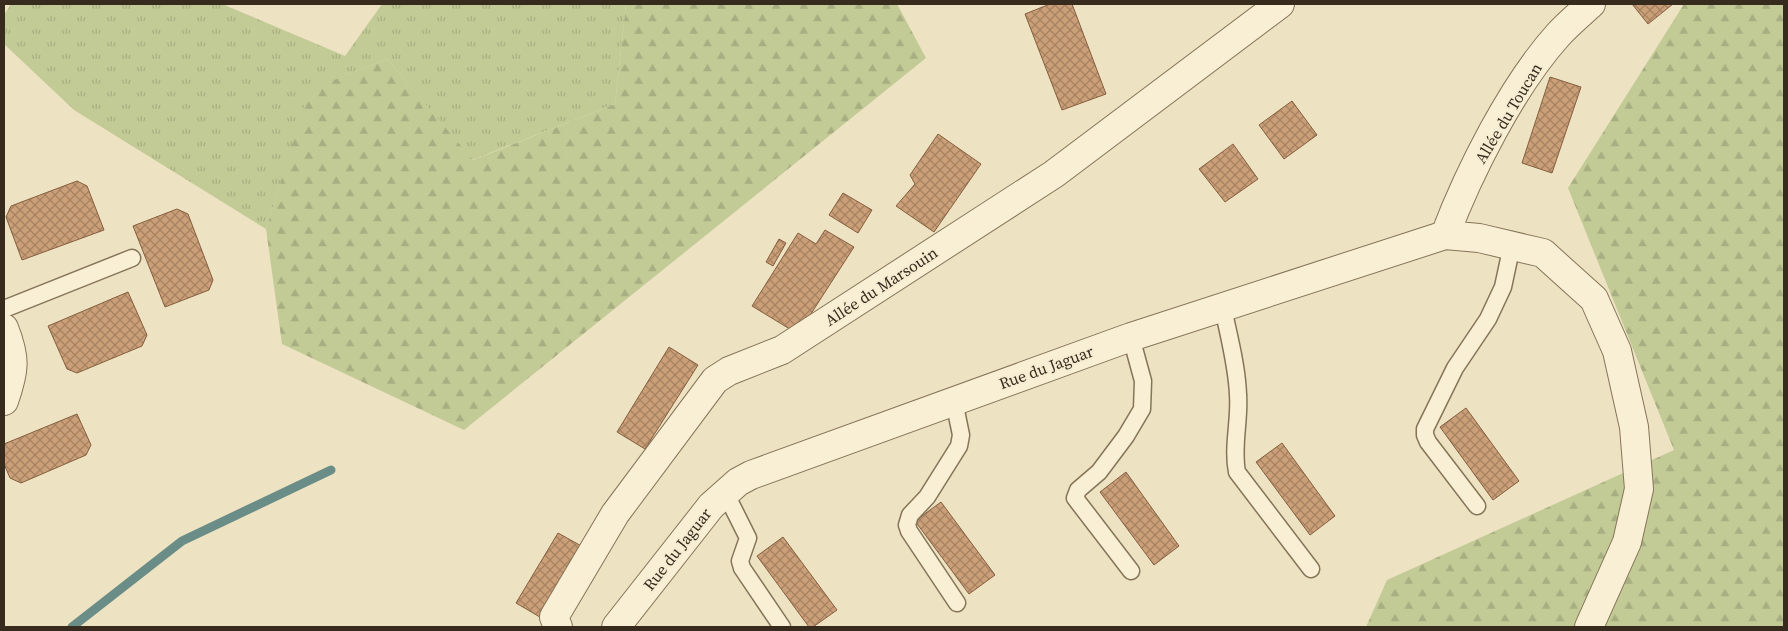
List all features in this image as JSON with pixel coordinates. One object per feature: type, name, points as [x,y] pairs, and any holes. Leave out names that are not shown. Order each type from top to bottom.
[{"type":"street","name":"Allée du Marsouin","points":[[558,627],[554,617],[615,514],[715,380],[729,371],[782,350],[1054,174],[1280,4]]},
{"type":"street","name":"Allée du Toucan","points":[[1445,236],[1483,151],[1523,82],[1557,36],[1591,4]]},
{"type":"street","name":"Rue du Jaguar","points":[[616,627],[711,506],[725,492],[751,475],[1131,337],[1445,236],[1479,238],[1542,253],[1594,299],[1617,351],[1634,427],[1639,489],[1627,542],[1589,627]]},
{"type":"street","points":[[4,328],[14,352],[10,383],[4,401]]},
{"type":"lane","points":[[1477,506],[1428,442],[1425,429],[1455,368],[1488,319],[1503,287],[1512,245]]},
{"type":"lane","points":[[4,309],[132,258]]},
{"type":"lane","points":[[1222,308],[1233,352],[1238,396],[1235,458],[1237,472],[1310,569]]},
{"type":"lane","points":[[1131,337],[1143,381],[1142,409],[1126,436],[1099,472],[1078,490],[1075,498],[1131,571]]},
{"type":"lane","points":[[954,401],[961,435],[959,446],[927,497],[910,516],[907,525],[909,531],[957,603]]},
{"type":"lane","points":[[725,492],[748,538],[740,561],[742,568],[782,627]]},
{"type":"green space","points":[[11,4],[222,4],[345,56],[382,4],[626,4],[615,104],[472,160],[387,59],[310,90],[266,229],[74,110],[4,44],[4,15]]},
{"type":"green space","points":[[626,4],[897,4],[926,58],[464,430],[282,344],[266,229],[309,90],[387,59],[473,160],[615,104]]},
{"type":"green space","points":[[1684,4],[1784,4],[1784,627],[1366,627],[1387,580],[1674,450],[1568,188]]},
{"type":"building","points":[[1050,4],[1072,4],[1106,94],[1062,110],[1025,14]]},
{"type":"building","points":[[1632,4],[1673,4],[1648,24]]},
{"type":"building","points":[[1550,77],[1581,87],[1552,173],[1522,163]]},
{"type":"building","points":[[1292,101],[1317,135],[1284,159],[1259,125]]},
{"type":"building","points":[[938,134],[981,164],[934,232],[896,206],[915,184],[910,175]]},
{"type":"building","points":[[1233,144],[1258,179],[1225,202],[1199,169]]},
{"type":"building","points":[[77,181],[87,186],[104,230],[22,260],[6,217],[11,206]]},
{"type":"building","points":[[843,193],[872,210],[858,233],[829,215]]},
{"type":"building","points":[[177,209],[188,214],[213,280],[209,290],[165,307],[133,226]]},
{"type":"building","points":[[825,230],[854,247],[798,334],[752,306],[798,233],[816,244]]},
{"type":"building","points":[[779,239],[786,243],[773,266],[766,262]]},
{"type":"building","points":[[128,292],[147,335],[142,346],[77,373],[67,369],[48,326]]},
{"type":"building","points":[[669,347],[698,365],[645,449],[617,432]]},
{"type":"building","points":[[1466,408],[1519,481],[1493,500],[1440,427]]},
{"type":"building","points":[[77,414],[91,445],[86,455],[21,483],[10,478],[4,464],[4,444]]},
{"type":"building","points":[[1282,443],[1335,516],[1310,535],[1256,462]]},
{"type":"building","points":[[1126,472],[1179,546],[1154,565],[1100,492]]},
{"type":"building","points":[[941,502],[995,575],[969,594],[915,521]]},
{"type":"building","points":[[558,533],[585,548],[545,620],[516,603]]},
{"type":"building","points":[[783,537],[837,610],[813,627],[809,627],[757,556]]},
{"type":"waterway","points":[[72,627],[182,541],[331,470]]}]
